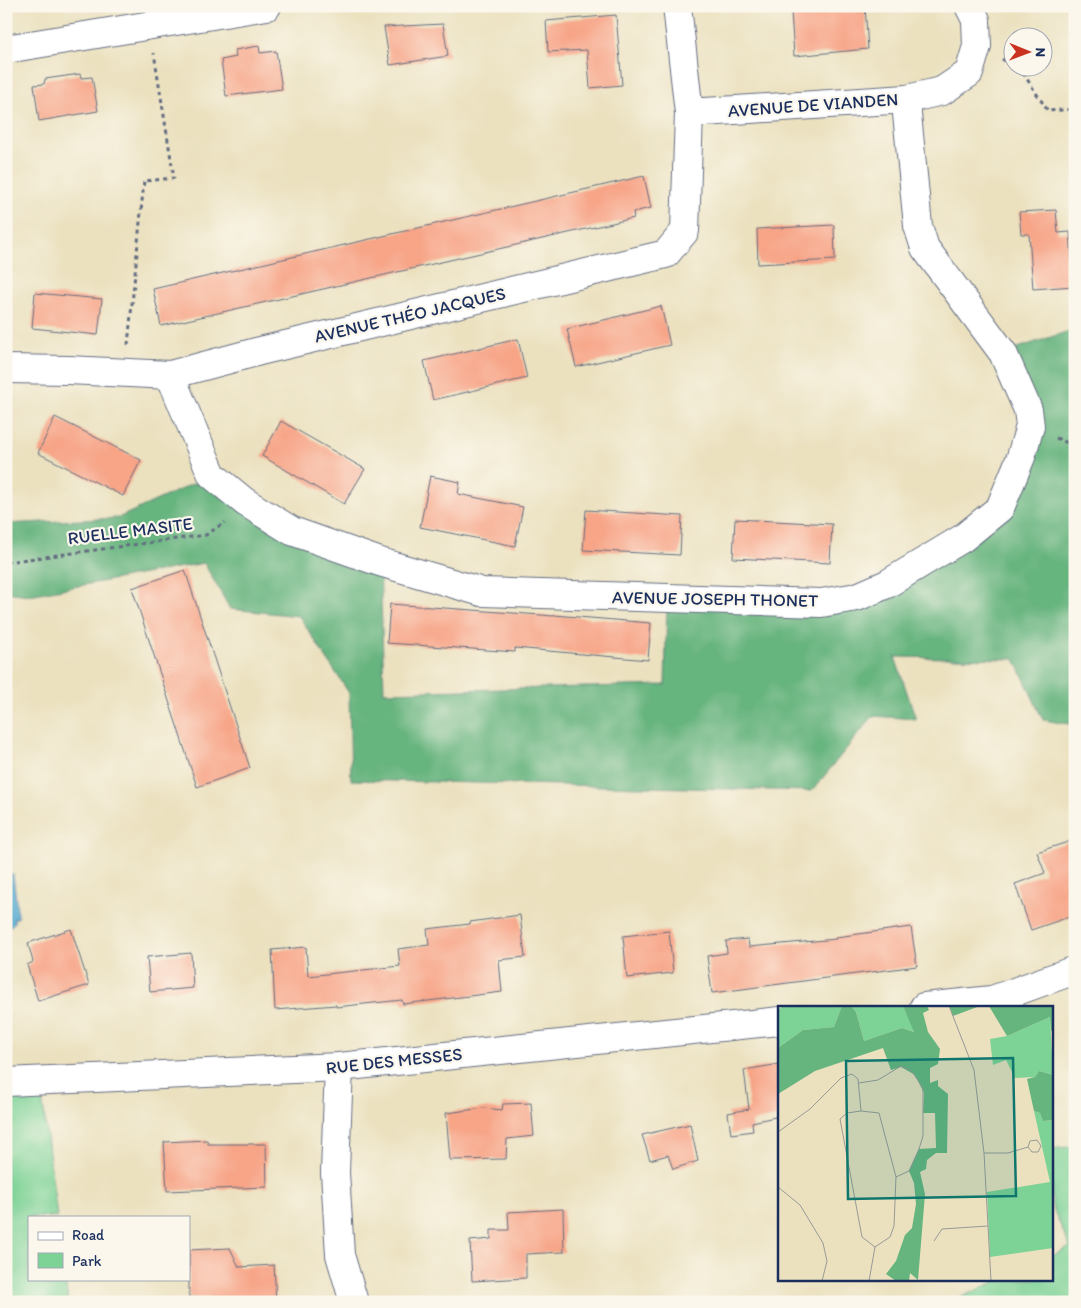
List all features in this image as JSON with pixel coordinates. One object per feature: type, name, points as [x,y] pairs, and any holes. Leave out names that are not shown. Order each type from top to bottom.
[{"type":"street","points":[[6,49],[267,6]]},
{"type":"street","points":[[677,6],[689,113]]},
{"type":"street","name":"AVENUE DE VIANDEN","points":[[689,113],[907,99],[942,91],[969,73],[977,46],[976,20],[969,6]]},
{"type":"street","name":"AVENUE JOSEPH THONET","points":[[170,375],[212,475],[246,502],[292,531],[380,562],[482,592],[821,603],[857,597],[887,584],[964,538],[1000,508],[1021,457],[1030,426],[1028,410],[1002,353],[925,248],[918,226],[907,99]]},
{"type":"street","name":"AVENUE THÉO JACQUES","points":[[6,369],[170,375],[260,351],[666,254],[685,231],[689,113]]},
{"type":"street","points":[[934,1006],[992,1000],[1075,970]]},
{"type":"street","name":"RUE DES MESSES","points":[[6,1082],[339,1068],[778,1021]]},
{"type":"street","points":[[339,1068],[335,1172],[340,1255],[354,1302]]},
{"type":"path","points":[[126,373],[144,181],[174,178],[150,25]]},
{"type":"path","points":[[1026,78],[1048,112],[1075,109]]},
{"type":"path","name":"RUELLE MASITE","points":[[6,562],[206,535],[235,515],[246,502]]},
{"type":"green space","points":[[1075,329],[1075,725],[1043,720],[1015,659],[895,657],[916,719],[873,716],[812,791],[351,780],[349,693],[299,616],[230,609],[204,563],[29,595],[6,592],[6,524],[118,518],[212,475],[380,562],[384,692],[665,685],[667,599],[857,597],[1000,508],[1030,426],[1003,353]]},
{"type":"green space","points":[[40,1081],[57,1216],[28,1216],[28,1280],[65,1280],[68,1302],[6,1302],[6,1082]]},
{"type":"green space","points":[[1075,1146],[1075,1302],[951,1302],[999,1280],[1054,1280],[1054,1255],[1070,1247],[1054,1211],[1054,1149]]},
{"type":"water","points":[[13,874],[18,918],[14,918],[14,923],[11,926],[6,926],[6,875]]},
{"type":"building","points":[[865,6],[868,49],[794,56],[791,11]]},
{"type":"building","points":[[616,15],[622,85],[590,88],[587,50],[548,52],[546,21]]},
{"type":"building","points":[[443,24],[448,56],[390,65],[384,27]]},
{"type":"building","points":[[259,46],[260,53],[276,51],[282,89],[226,96],[221,60],[236,57],[235,50]]},
{"type":"building","points":[[80,74],[81,78],[92,77],[98,111],[39,121],[34,85],[44,84],[45,79]]},
{"type":"building","points":[[644,176],[651,208],[633,212],[634,218],[161,326],[153,289]]},
{"type":"building","points":[[1056,210],[1058,233],[1070,232],[1074,286],[1033,289],[1029,234],[1021,234],[1019,212]]},
{"type":"building","points":[[834,225],[835,260],[758,264],[757,229]]},
{"type":"building","points":[[35,293],[102,299],[98,335],[32,328]]},
{"type":"building","points":[[661,306],[670,345],[576,367],[567,329]]},
{"type":"building","points":[[518,339],[527,378],[433,400],[424,361]]},
{"type":"building","points":[[55,417],[141,460],[123,496],[38,453]]},
{"type":"building","points":[[281,421],[365,469],[344,504],[262,456]]},
{"type":"building","points":[[430,476],[460,482],[458,494],[523,507],[515,546],[420,527]]},
{"type":"building","points":[[586,510],[682,516],[680,555],[583,550]]},
{"type":"building","points":[[735,519],[832,524],[830,563],[733,558]]},
{"type":"building","points":[[185,570],[250,768],[197,787],[132,588]]},
{"type":"building","points":[[390,604],[651,623],[648,660],[515,648],[515,652],[387,643]]},
{"type":"building","points":[[1071,841],[1075,852],[1075,915],[1031,930],[1015,884],[1045,873],[1037,852]]},
{"type":"building","points":[[520,915],[525,957],[499,960],[502,992],[403,1004],[402,1000],[336,1007],[336,1005],[275,1010],[272,950],[306,947],[308,976],[400,966],[398,949],[429,945],[427,929]]},
{"type":"building","points":[[911,927],[917,966],[712,993],[707,956],[727,953],[726,941],[748,939],[749,947],[836,939],[836,937]]},
{"type":"building","points":[[71,929],[89,985],[38,1001],[27,965],[33,962],[28,943]]},
{"type":"building","points":[[669,931],[673,973],[627,978],[623,936]]},
{"type":"building","points":[[191,953],[193,988],[150,992],[147,957]]},
{"type":"building","points":[[778,1064],[778,1116],[752,1122],[753,1131],[731,1134],[728,1113],[749,1109],[744,1070]]},
{"type":"building","points":[[531,1103],[534,1136],[507,1139],[506,1159],[450,1160],[446,1113],[484,1108],[502,1110],[503,1104]]},
{"type":"building","points":[[690,1124],[698,1161],[673,1169],[668,1155],[650,1160],[642,1135]]},
{"type":"building","points":[[207,1140],[208,1144],[266,1144],[267,1187],[167,1191],[164,1142]]},
{"type":"building","points":[[563,1209],[564,1252],[526,1254],[526,1278],[472,1281],[470,1241],[491,1239],[491,1230],[509,1230],[508,1212]]},
{"type":"building","points":[[230,1248],[239,1267],[274,1265],[276,1302],[219,1302],[219,1298],[189,1298],[190,1250]]}]
